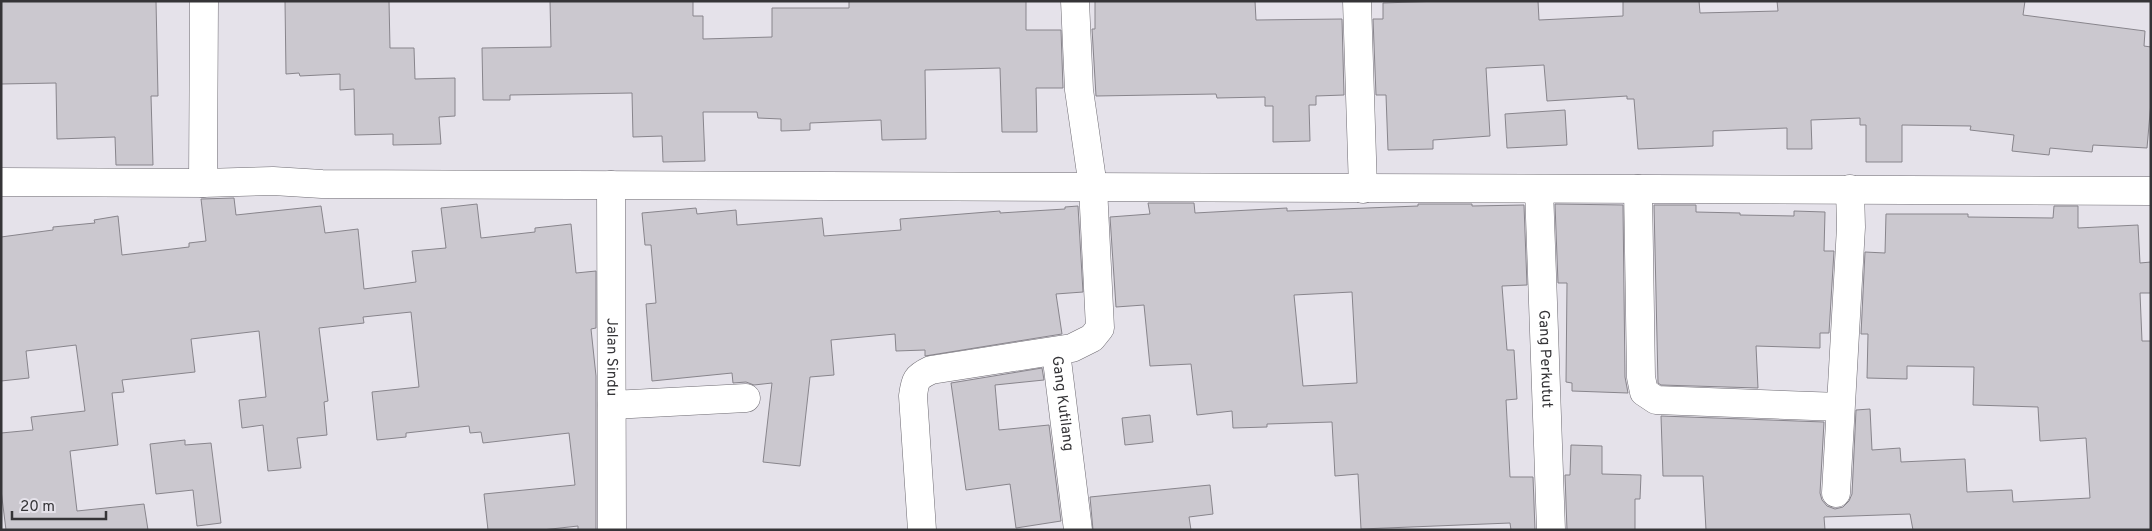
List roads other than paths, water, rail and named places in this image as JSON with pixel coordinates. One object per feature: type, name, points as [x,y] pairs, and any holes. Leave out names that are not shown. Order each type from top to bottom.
[{"type":"street","points":[[203,183],[204,1]]},
{"type":"street","name":"Gang Kutilang","points":[[1075,1],[1079,90],[1093,187],[1100,328],[1086,342],[1056,352],[1078,530]]},
{"type":"street","points":[[1357,1],[1363,188]]},
{"type":"street","points":[[1,182],[203,183],[273,181],[322,184],[2151,191]]},
{"type":"street","name":"Jalan Sindu","points":[[610,185],[612,530]]},
{"type":"street","name":"Gang Perkutut","points":[[1539,189],[1551,530]]},
{"type":"street","points":[[1638,189],[1641,378],[1644,392],[1656,400],[1840,408]]},
{"type":"street","points":[[1836,493],[1851,227],[1850,189]]},
{"type":"street","points":[[922,530],[913,396],[914,384],[919,376],[931,370],[1056,352]]},
{"type":"street","points":[[612,405],[746,398]]}]
